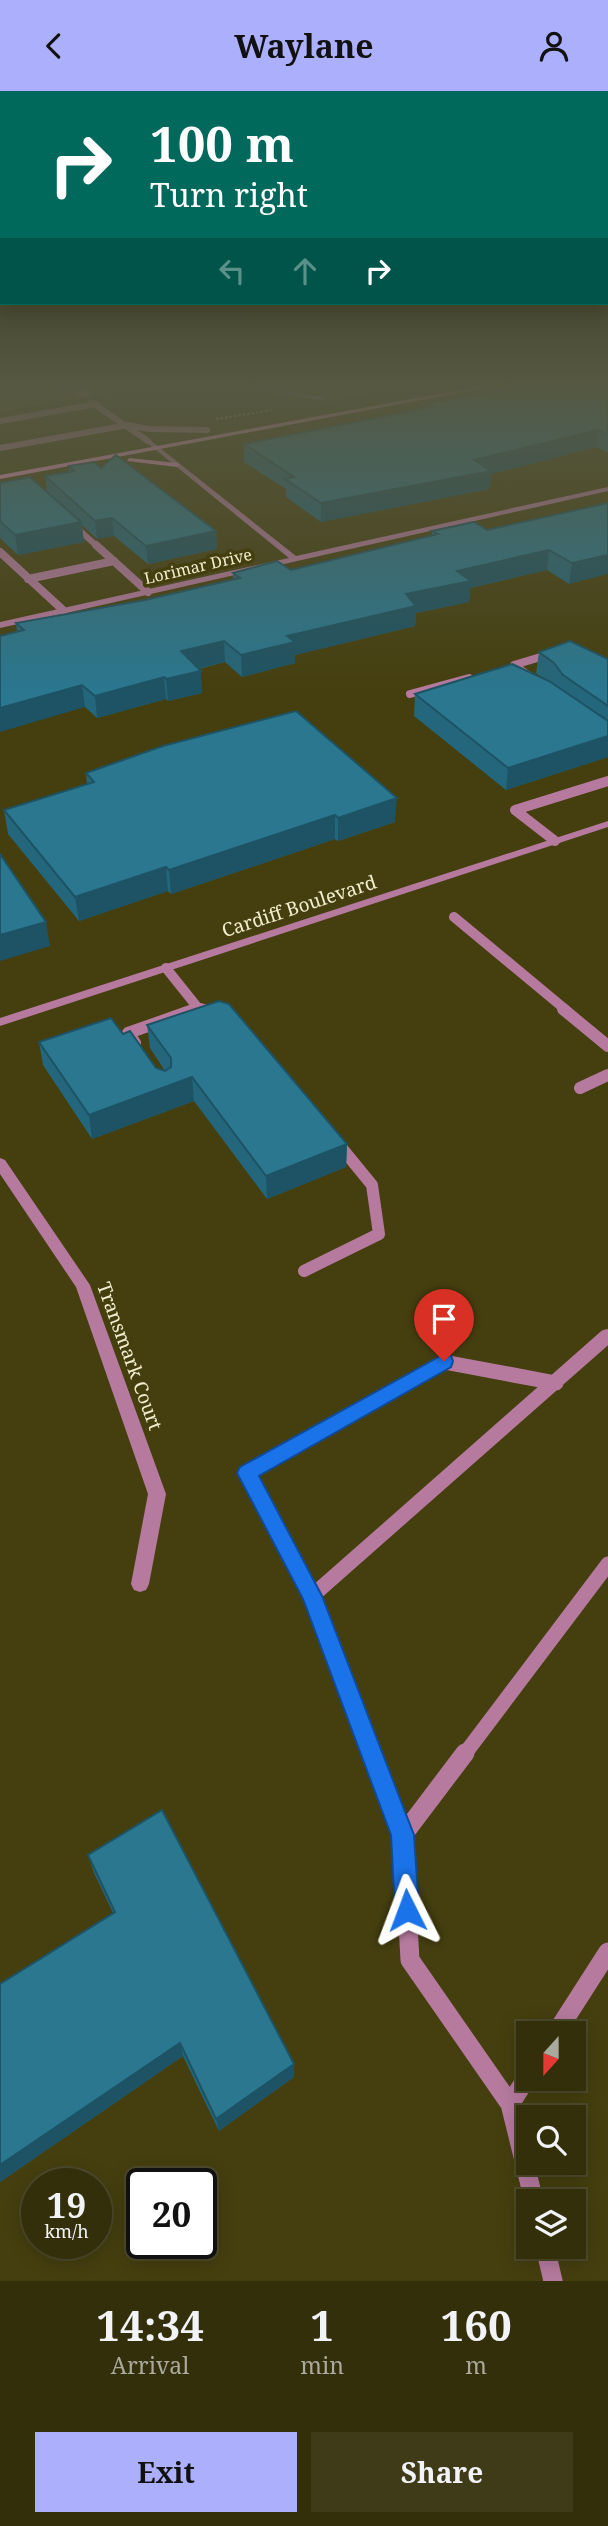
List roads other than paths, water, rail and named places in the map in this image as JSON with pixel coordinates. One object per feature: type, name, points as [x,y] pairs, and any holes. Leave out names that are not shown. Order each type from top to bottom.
[{"type":"street","points":[[204,486],[295,559]]},
{"type":"street","name":"Lorimar Drive","points":[[0,625],[608,489]]},
{"type":"street","name":"Cardiff Boulevard","points":[[0,1022],[608,824]]},
{"type":"street","name":"Transmark Court","points":[[0,1163],[83,1285],[157,1494],[140,1584]]},
{"type":"lane","points":[[62,515],[148,592]]},
{"type":"lane","points":[[0,552],[64,611]]},
{"type":"lane","points":[[28,579],[114,561]]},
{"type":"lane","points":[[536,681],[514,665],[559,652],[568,653]]},
{"type":"lane","points":[[410,694],[473,677]]},
{"type":"lane","points":[[517,679],[528,687]]},
{"type":"lane","points":[[555,841],[515,810],[608,781]]},
{"type":"lane","points":[[454,917],[608,1046]]},
{"type":"lane","points":[[166,968],[198,1008]]},
{"type":"lane","points":[[144,1054],[128,1033],[198,1008],[223,1015]]},
{"type":"lane","points":[[580,1088],[608,1075]]},
{"type":"lane","points":[[304,1271],[379,1234],[372,1185],[329,1133]]},
{"type":"lane","points":[[312,1596],[608,1335]]},
{"type":"lane","points":[[531,2189],[510,2104],[410,1960],[403,1835],[312,1596],[247,1473],[444,1361],[556,1383]]},
{"type":"lane","points":[[403,1835],[608,1564]]},
{"type":"lane","points":[[564,2021],[608,1952]]},
{"type":"lane","points":[[510,2104],[518,2091]]},
{"type":"lane","points":[[548,2259],[553,2281]]}]
